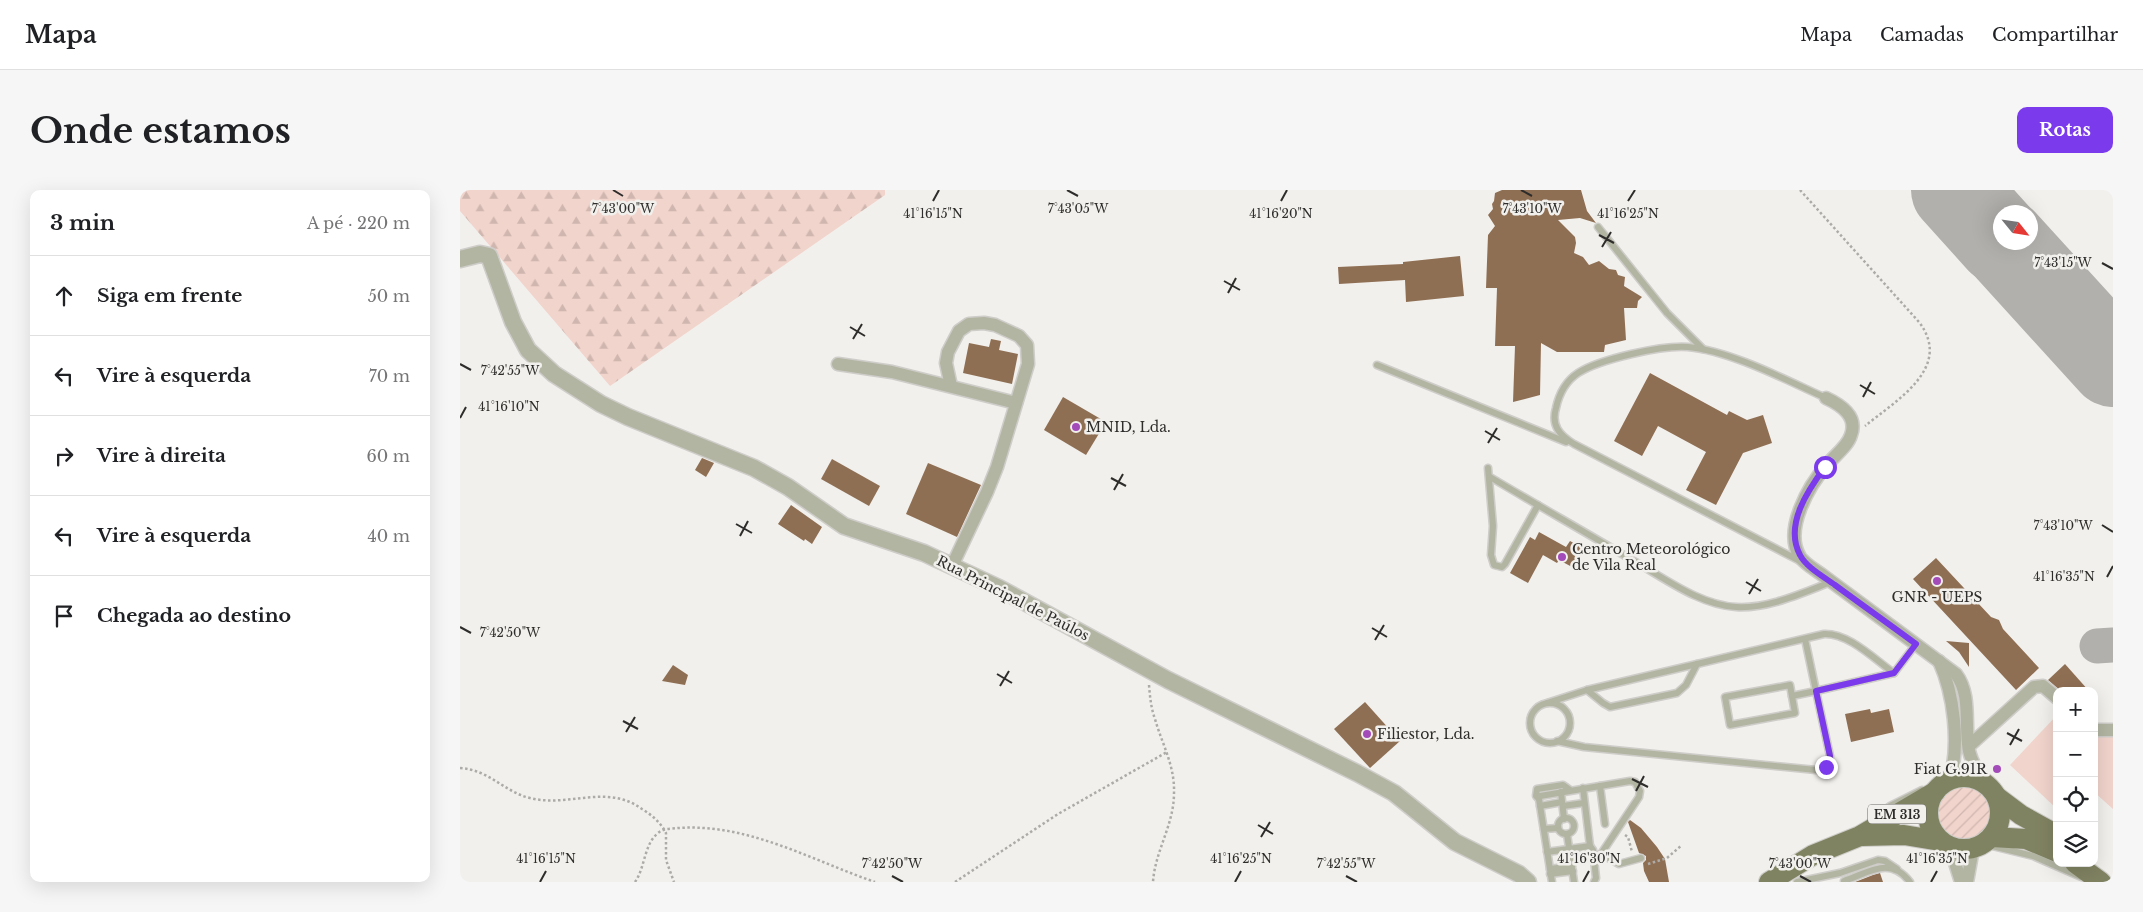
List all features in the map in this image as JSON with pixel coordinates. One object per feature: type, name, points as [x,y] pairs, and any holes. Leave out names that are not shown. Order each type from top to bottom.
[{"type":"main road","points":[[1942,785],[1969,778],[1991,790],[2021,815],[2053,833]]},
{"type":"main road","name":"EM 313","points":[[1769,882],[1813,855],[1860,836],[1942,785]]},
{"type":"main road","name":"EM 313","points":[[1942,785],[1930,801],[1929,822],[1933,832],[1945,844]]},
{"type":"main road","points":[[1983,844],[1998,828],[2000,818],[2000,807],[1991,790]]},
{"type":"main road","name":"EM 313","points":[[1860,836],[1904,835],[1945,844],[1961,850],[1983,844],[2026,839],[2053,850]]},
{"type":"main road","points":[[2082,867],[2095,874]]},
{"type":"street","name":"Rua Principal de Paúlos","points":[[460,259],[480,254],[489,256],[513,322],[528,350],[548,369],[601,404],[628,418],[754,468],[788,487],[844,526],[924,553],[1007,592],[1147,669],[1378,783],[1400,797],[1455,842],[1520,875],[1528,882]]},
{"type":"street","points":[[951,386],[947,357],[950,346],[959,331],[968,324],[975,322],[995,325],[1019,336],[1027,344],[1028,364],[987,492],[952,566]]},
{"type":"street","points":[[838,364],[892,372],[1016,403]]},
{"type":"street","points":[[1826,398],[1842,406],[1850,414],[1852,426],[1849,440],[1815,480],[1800,508],[1796,523],[1797,547],[1800,557],[1956,674],[1963,685],[1968,746],[1974,765],[1991,790]]},
{"type":"street","points":[[1939,661],[1949,689],[1955,749],[1954,764],[1942,785]]},
{"type":"street","points":[[1968,746],[2034,687],[2043,686],[2053,695]]},
{"type":"street","points":[[2098,730],[2113,730]]},
{"type":"street","points":[[1945,844],[1961,882]]},
{"type":"street","points":[[1967,882],[1983,844]]},
{"type":"lane","points":[[1598,227],[1666,313],[1704,349]]},
{"type":"lane","points":[[1809,565],[1582,448],[1562,436],[1555,426],[1554,419],[1560,395],[1573,377],[1592,367],[1653,349],[1678,346],[1704,349],[1746,364],[1826,398]]},
{"type":"lane","points":[[1377,365],[1582,448]]},
{"type":"lane","points":[[1488,468],[1493,533],[1491,555],[1492,561],[1498,567],[1505,564],[1538,505]]},
{"type":"lane","points":[[1490,477],[1688,592],[1724,605],[1747,607],[1772,602],[1831,582]]},
{"type":"lane","points":[[1805,639],[1830,756],[1828,765],[1819,770],[1544,742],[1533,734],[1531,728],[1532,715],[1540,705],[1587,690],[1824,634],[1839,636],[1894,673]]},
{"type":"lane","points":[[1792,696],[1894,673],[1916,644]]},
{"type":"lane","points":[[1587,690],[1602,704],[1610,707],[1671,696],[1686,685],[1697,664]]},
{"type":"lane","points":[[1790,685],[1792,696],[1795,713],[1730,725],[1725,697],[1790,685]]},
{"type":"lane","points":[[1547,703],[1560,705],[1568,714],[1570,721],[1567,733],[1557,742]]},
{"type":"lane","points":[[1538,800],[1543,794],[1630,781],[1635,782],[1640,791],[1635,804],[1601,854],[1594,858]]},
{"type":"lane","points":[[1550,882],[1537,789],[1564,785],[1570,790]]},
{"type":"lane","points":[[1600,786],[1606,824]]},
{"type":"lane","points":[[1583,788],[1590,846],[1594,858],[1596,878],[1594,882]]},
{"type":"lane","points":[[1561,792],[1564,819]]},
{"type":"lane","points":[[1538,800],[1563,804],[1584,803]]},
{"type":"lane","points":[[1538,800],[1544,829],[1550,882]]},
{"type":"lane","points":[[1558,828],[1559,823],[1564,819],[1569,819],[1574,825]]},
{"type":"lane","points":[[1574,825],[1587,823]]},
{"type":"lane","points":[[1558,828],[1563,834],[1567,834],[1573,830],[1574,825]]},
{"type":"lane","points":[[1544,829],[1558,828]]},
{"type":"lane","points":[[1567,834],[1574,882]]},
{"type":"lane","points":[[1983,844],[2033,856],[2080,876],[2095,874]]},
{"type":"lane","points":[[1547,852],[1590,846]]},
{"type":"lane","points":[[1601,854],[1619,864],[1641,858]]},
{"type":"lane","points":[[1797,882],[1880,860],[1897,869],[1910,882]]},
{"type":"lane","points":[[1832,874],[1845,881],[1884,867],[1897,869]]},
{"type":"lane","points":[[1550,871],[1572,868]]},
{"type":"path","points":[[1800,190],[1919,322],[1925,330],[1931,349],[1930,360],[1925,370],[1909,391],[1849,440]]},
{"type":"path","points":[[1147,669],[1154,718],[1167,752],[1173,775],[1174,793],[1172,816],[1157,861],[1153,882]]},
{"type":"path","points":[[955,882],[1058,814],[1167,752]]},
{"type":"path","points":[[460,768],[488,775],[516,793],[530,798],[545,800],[602,796],[618,797],[633,802],[649,813],[664,829],[666,833],[666,860],[674,882]]},
{"type":"path","points":[[635,882],[640,876],[650,845],[656,834],[664,829],[689,828],[710,829],[760,838],[875,882]]},
{"type":"green space","points":[[460,190],[885,190],[885,195],[610,386],[460,211]]},
{"type":"green space","points":[[2053,719],[2053,805],[2010,765]]},
{"type":"green space","points":[[2098,735],[2113,736],[2113,809],[2098,796]]},
{"type":"green space","points":[[1959,786],[1969,786],[1984,794],[1990,803],[1992,814],[1990,825],[1984,834],[1969,842],[1959,842],[1948,837],[1941,830],[1936,819],[1936,809],[1941,798],[1948,791]]},
{"type":"building","points":[[1502,190],[1581,190],[1587,211],[1596,223],[1580,218],[1558,220],[1575,237],[1574,253],[1583,257],[1589,265],[1599,261],[1609,269],[1616,270],[1618,275],[1625,277],[1624,286],[1642,297],[1638,301],[1637,308],[1624,308],[1626,340],[1605,345],[1604,352],[1557,352],[1541,343],[1540,395],[1513,402],[1515,346],[1495,346],[1497,288],[1486,288],[1488,235],[1495,226],[1488,215],[1493,209],[1492,204],[1495,193]]},
{"type":"building","points":[[1460,256],[1464,296],[1406,302],[1405,280],[1339,284],[1338,267],[1403,264],[1403,262]]},
{"type":"building","points":[[991,339],[1001,341],[999,350],[1018,354],[1012,384],[963,373],[969,343],[989,347]]},
{"type":"building","points":[[1650,373],[1727,415],[1729,411],[1747,420],[1763,415],[1772,443],[1743,453],[1716,505],[1686,490],[1706,452],[1658,426],[1642,456],[1614,441]]},
{"type":"building","points":[[1063,397],[1106,422],[1086,455],[1044,430]]},
{"type":"building","points":[[702,458],[714,463],[706,477],[695,470]]},
{"type":"building","points":[[832,459],[880,486],[869,506],[821,479]]},
{"type":"building","points":[[928,463],[981,485],[957,537],[906,514]]},
{"type":"building","points":[[791,505],[822,527],[812,544],[778,524]]},
{"type":"building","name":"Centro Meteorológico de Vila Real","points":[[1539,532],[1566,547],[1570,541],[1583,548],[1572,567],[1559,560],[1557,563],[1543,555],[1528,583],[1510,573],[1530,537],[1535,540]]},
{"type":"building","points":[[1936,558],[1991,617],[1999,620],[2003,629],[2039,668],[2016,690],[1913,579]]},
{"type":"building","points":[[1946,641],[1969,643],[1969,667],[1959,652]]},
{"type":"building","points":[[2065,664],[2085,687],[2056,687],[2048,680]]},
{"type":"building","points":[[673,665],[688,675],[685,685],[662,681]]},
{"type":"building","points":[[1365,702],[1400,741],[1370,768],[1334,729]]},
{"type":"building","points":[[1870,709],[1871,713],[1889,709],[1894,732],[1851,742],[1845,714]]},
{"type":"building","points":[[1630,820],[1641,828],[1665,859],[1669,882],[1649,882],[1643,863],[1646,860],[1646,856],[1639,853],[1628,822]]},
{"type":"building","points":[[1880,873],[1883,882],[1855,882],[1873,875]]},
{"type":"taxiway","points":[[2097,646],[2113,645]]},
{"type":"runway","points":[[1955,190],[1993,232]]},
{"type":"runway","points":[[2010,250],[2113,363]]},
{"type":"place","name":"MNID, Lda.","points":[[1076,427]]},
{"type":"place","name":"Centro Meteorológico de Vila Real","points":[[1562,557]]},
{"type":"place","name":"GNR - UEPS","points":[[1937,581]]},
{"type":"place","name":"Filiestor, Lda.","points":[[1367,734]]},
{"type":"place","name":"Fiat G.91R","points":[[1997,769]]},
{"type":"route","points":[[1825,467],[1807,492],[1800,508],[1796,523],[1797,547],[1800,557],[1916,644],[1894,673],[1816,691],[1830,756],[1826,767]]}]
